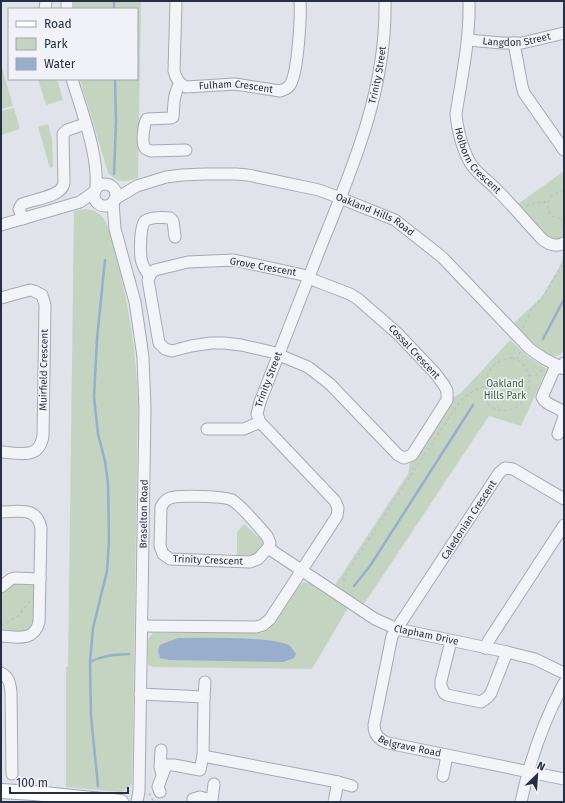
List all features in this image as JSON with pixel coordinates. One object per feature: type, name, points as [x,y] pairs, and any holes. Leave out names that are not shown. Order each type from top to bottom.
[{"type":"main road","points":[[1,791],[58,795],[121,802]]},
{"type":"street","points":[[176,1],[174,72],[175,77],[180,84],[176,90],[173,117],[147,119],[144,124],[143,144],[151,151],[186,150]]},
{"type":"street","name":"Fulham Crescent","points":[[180,84],[186,87],[235,84],[280,91],[287,89],[292,82],[296,61],[300,1]]},
{"type":"street","name":"Trinity Street","points":[[142,626],[260,627],[268,621],[335,519],[338,512],[337,505],[333,498],[260,422],[257,414],[258,407],[278,354],[341,198],[363,137],[376,92],[384,38],[385,1]]},
{"type":"street","name":"Holborn Crescent","points":[[469,1],[470,18],[468,40],[456,114],[465,152],[476,171],[496,189],[547,243],[555,246],[564,244]]},
{"type":"street","name":"Langdon Street","points":[[468,40],[522,43],[564,33]]},
{"type":"street","points":[[514,43],[524,93],[564,150]]},
{"type":"street","points":[[72,80],[94,157],[97,176],[97,197]]},
{"type":"street","points":[[23,218],[19,209],[21,205],[61,191],[64,184],[63,132],[85,124]]},
{"type":"street","points":[[94,157],[116,194],[114,201],[109,205],[97,197]]},
{"type":"street","name":"Oakland Hills Road","points":[[114,201],[137,186],[166,177],[182,175],[236,174],[270,179],[319,190],[341,198],[395,220],[442,257],[530,349],[548,361],[563,366]]},
{"type":"street","points":[[97,197],[102,184],[111,185]]},
{"type":"street","name":"Oakland Hills Road","points":[[111,185],[137,186]]},
{"type":"street","points":[[56,194],[60,207]]},
{"type":"street","points":[[1,225],[97,197]]},
{"type":"street","name":"Braselton Road","points":[[97,197],[115,229]]},
{"type":"street","name":"Braselton Road","points":[[114,201],[115,229],[135,302],[143,357],[146,409],[139,791],[137,802]]},
{"type":"street","points":[[175,237],[173,221],[170,218],[151,219],[144,223],[142,228],[141,258],[144,268],[149,275],[148,280],[159,343],[165,349],[172,351],[201,344],[224,343],[241,345],[278,354]]},
{"type":"street","name":"Grove Crescent","points":[[149,275],[156,270],[188,262],[234,260],[292,272],[309,278]]},
{"type":"street","name":"Cossal Crescent","points":[[278,354],[308,367],[324,378],[401,457],[410,457],[415,452],[447,400],[447,391],[439,379],[398,334],[378,315],[350,294],[309,278]]},
{"type":"street","name":"Muirfield Crescent","points":[[1,298],[30,290],[42,295],[45,305],[42,444],[38,450],[32,453],[1,452]]},
{"type":"street","points":[[558,434],[564,413],[544,401],[542,397],[554,370],[563,366]]},
{"type":"street","points":[[207,429],[244,429],[260,422]]},
{"type":"street","name":"Caledonian Crescent","points":[[397,629],[502,470],[509,468],[514,469],[564,499]]},
{"type":"street","name":"Trinity Crescent","points":[[176,496],[219,497],[231,500],[267,536],[270,543],[268,548],[258,559],[250,562],[170,560],[163,554],[160,546],[161,507],[168,499],[176,496]]},
{"type":"street","points":[[1,512],[30,512],[40,521],[39,622],[35,633],[29,637],[1,636]]},
{"type":"street","points":[[485,648],[564,525]]},
{"type":"street","points":[[268,548],[302,570]]},
{"type":"street","name":"Clapham Drive","points":[[302,570],[375,619],[397,629],[535,659],[564,673]]},
{"type":"street","points":[[1,587],[11,579],[15,578],[40,579]]},
{"type":"street","name":"Belgrave Road","points":[[397,629],[392,636],[375,717],[374,730],[381,740],[388,743],[447,756],[564,779]]},
{"type":"street","points":[[451,640],[441,681],[442,690],[447,695],[472,701],[482,702],[491,693],[507,652]]},
{"type":"street","points":[[1,673],[6,676],[10,682],[12,774]]},
{"type":"street","points":[[155,792],[163,776],[165,767],[168,764],[200,770],[203,756],[205,682]]},
{"type":"street","points":[[522,802],[527,772],[546,718],[564,683]]},
{"type":"street","points":[[140,694],[204,697]]},
{"type":"street","points":[[161,750],[160,767],[163,776]]},
{"type":"street","points":[[203,756],[352,786]]},
{"type":"street","points":[[443,776],[447,756]]},
{"type":"street","points":[[334,802],[338,782]]},
{"type":"street","points":[[193,799],[200,797],[212,800],[214,784]]},
{"type":"path","points":[[560,219],[553,217],[550,214],[547,208],[547,202],[553,194],[564,191]]},
{"type":"path","points":[[518,213],[528,205],[539,202],[547,202]]},
{"type":"path","points":[[560,219],[564,216]]},
{"type":"path","points":[[560,219],[564,230]]},
{"type":"path","points":[[517,336],[521,331],[530,311],[542,298],[564,262]]},
{"type":"path","points":[[512,358],[520,361],[529,376],[530,388],[527,396],[518,407],[509,410],[499,410],[488,404],[486,386],[487,374],[493,367],[503,360],[512,358]]},
{"type":"path","points":[[529,376],[540,372],[548,361]]},
{"type":"path","points":[[344,593],[344,577],[460,401],[473,391],[486,386]]},
{"type":"path","points":[[1,626],[18,616],[30,601],[39,595]]},
{"type":"path","points":[[155,792],[151,798],[155,802]]},
{"type":"green space","points":[[74,1],[141,1],[138,178],[122,181],[115,179],[108,173],[80,80],[138,80],[138,8],[74,8]]},
{"type":"green space","points":[[1,68],[13,106],[1,109]]},
{"type":"green space","points":[[38,80],[57,80],[63,100],[46,105]]},
{"type":"green space","points":[[14,108],[20,129],[1,135],[1,111]]},
{"type":"green space","points":[[48,124],[52,139],[53,167],[50,168],[38,127]]},
{"type":"green space","points":[[564,171],[564,237],[556,239],[548,236],[518,204]]},
{"type":"green space","points":[[86,209],[98,213],[104,219],[109,231],[128,308],[134,345],[137,382],[138,401],[132,784],[122,792],[66,787],[66,667],[68,667],[74,211]]},
{"type":"green space","points":[[564,252],[564,349],[560,355],[555,356],[544,352],[539,348],[515,324],[516,321],[542,297],[560,266]]},
{"type":"green space","name":"Oakland Hills Park","points":[[510,340],[527,356],[547,369],[521,426],[489,416],[364,604],[335,585],[408,474],[410,461],[452,398],[461,393]]},
{"type":"green space","points":[[244,524],[257,536],[261,536],[263,545],[254,555],[237,556],[237,532]]},
{"type":"green space","points":[[31,582],[35,587],[36,624],[32,632],[1,634],[1,592],[11,583]]},
{"type":"green space","points":[[304,582],[309,583],[348,608],[312,669],[153,667],[148,665],[148,639],[153,633],[261,633],[273,625],[299,586]]},
{"type":"water","points":[[178,638],[237,638],[270,641],[290,646],[296,654],[294,658],[283,662],[169,660],[160,658],[158,651],[160,645]]},
{"type":"waterway","points":[[114,1],[114,8]]},
{"type":"waterway","points":[[114,174],[116,122],[115,80]]},
{"type":"waterway","points":[[98,786],[91,716],[90,662],[93,628],[107,571],[109,540],[108,483],[105,461],[98,434],[94,397],[97,339],[105,260]]},
{"type":"waterway","points":[[543,339],[564,299]]},
{"type":"waterway","points":[[354,586],[370,566],[473,405]]},
{"type":"waterway","points":[[90,662],[104,657],[129,654]]}]
